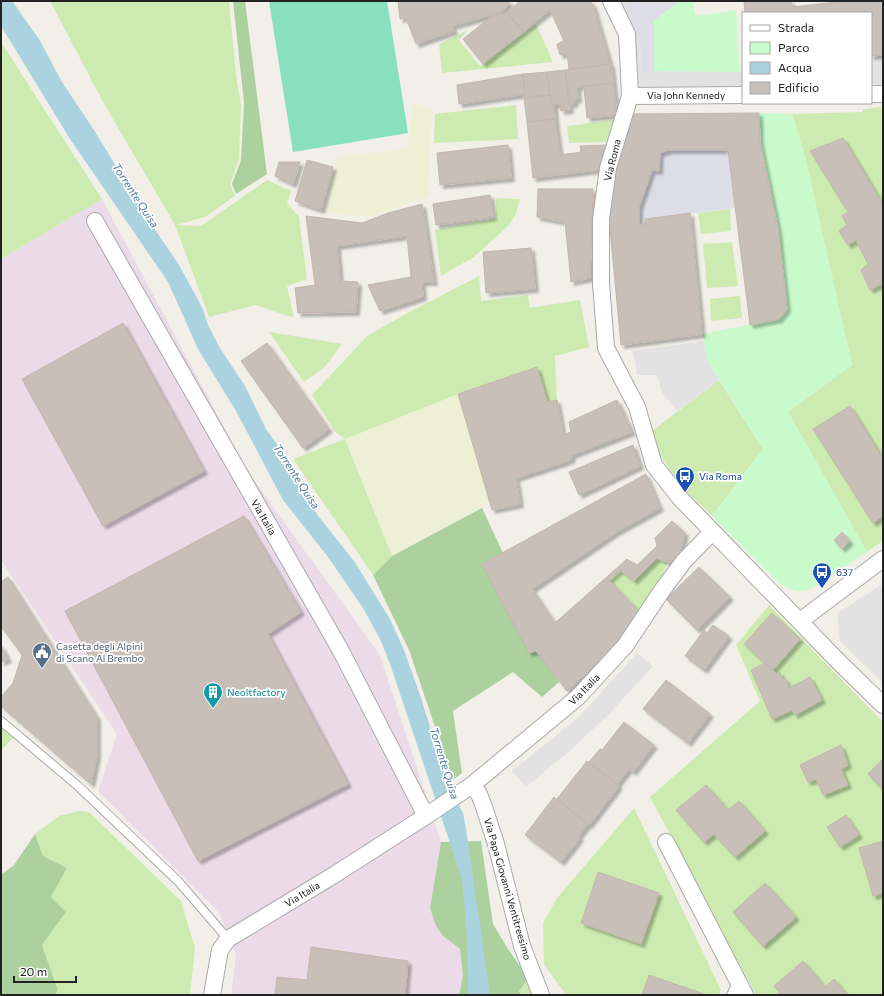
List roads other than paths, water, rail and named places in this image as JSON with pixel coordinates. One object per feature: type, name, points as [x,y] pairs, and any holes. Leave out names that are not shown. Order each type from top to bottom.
[{"type":"street","name":"Via Roma","points":[[611,1],[627,34],[630,96],[608,168],[601,219],[601,284],[606,348],[637,407],[654,465],[680,498],[712,532],[883,705]]},
{"type":"street","points":[[872,94],[883,94]]},
{"type":"street","name":"Via John Kennedy","points":[[630,96],[742,95]]},
{"type":"street","name":"Via Italia","points":[[95,221],[341,651],[426,816]]},
{"type":"street","name":"Via Italia","points":[[228,939],[334,875],[472,785],[578,697],[625,646],[663,589],[684,561],[712,532]]},
{"type":"street","points":[[800,621],[883,559]]},
{"type":"street","name":"Via Papa Giovanni Ventitreesimo","points":[[472,785],[479,794],[487,815],[496,844],[522,946],[541,995]]},
{"type":"street","points":[[666,842],[738,990]]},
{"type":"street","points":[[212,995],[220,950],[228,939]]},
{"type":"lane","points":[[1,721],[78,786],[173,876],[228,939]]},
{"type":"water","points":[[1,1],[12,1],[39,39],[62,82],[94,130],[152,225],[179,265],[203,309],[208,325],[220,348],[245,386],[266,429],[284,454],[302,492],[319,517],[354,561],[390,619],[404,650],[421,698],[447,781],[463,813],[490,995],[467,995],[467,937],[462,879],[381,641],[363,608],[328,557],[283,500],[236,411],[198,349],[168,282],[70,139],[1,26]]},
{"type":"place","name":"Via Roma","points":[[685,493]]},
{"type":"place","name":"637","points":[[822,589]]},
{"type":"place","name":"Casetta degli Alpini di Scano Al Brembo","points":[[42,669]]},
{"type":"place","name":"Neoltfactory","points":[[213,709]]},
{"type":"water label","name":"Torrente Quisa","points":[[136,195]]},
{"type":"water label","name":"Torrente Quisa","points":[[297,476]]},
{"type":"water label","name":"Torrente Quisa","points":[[445,763]]}]
